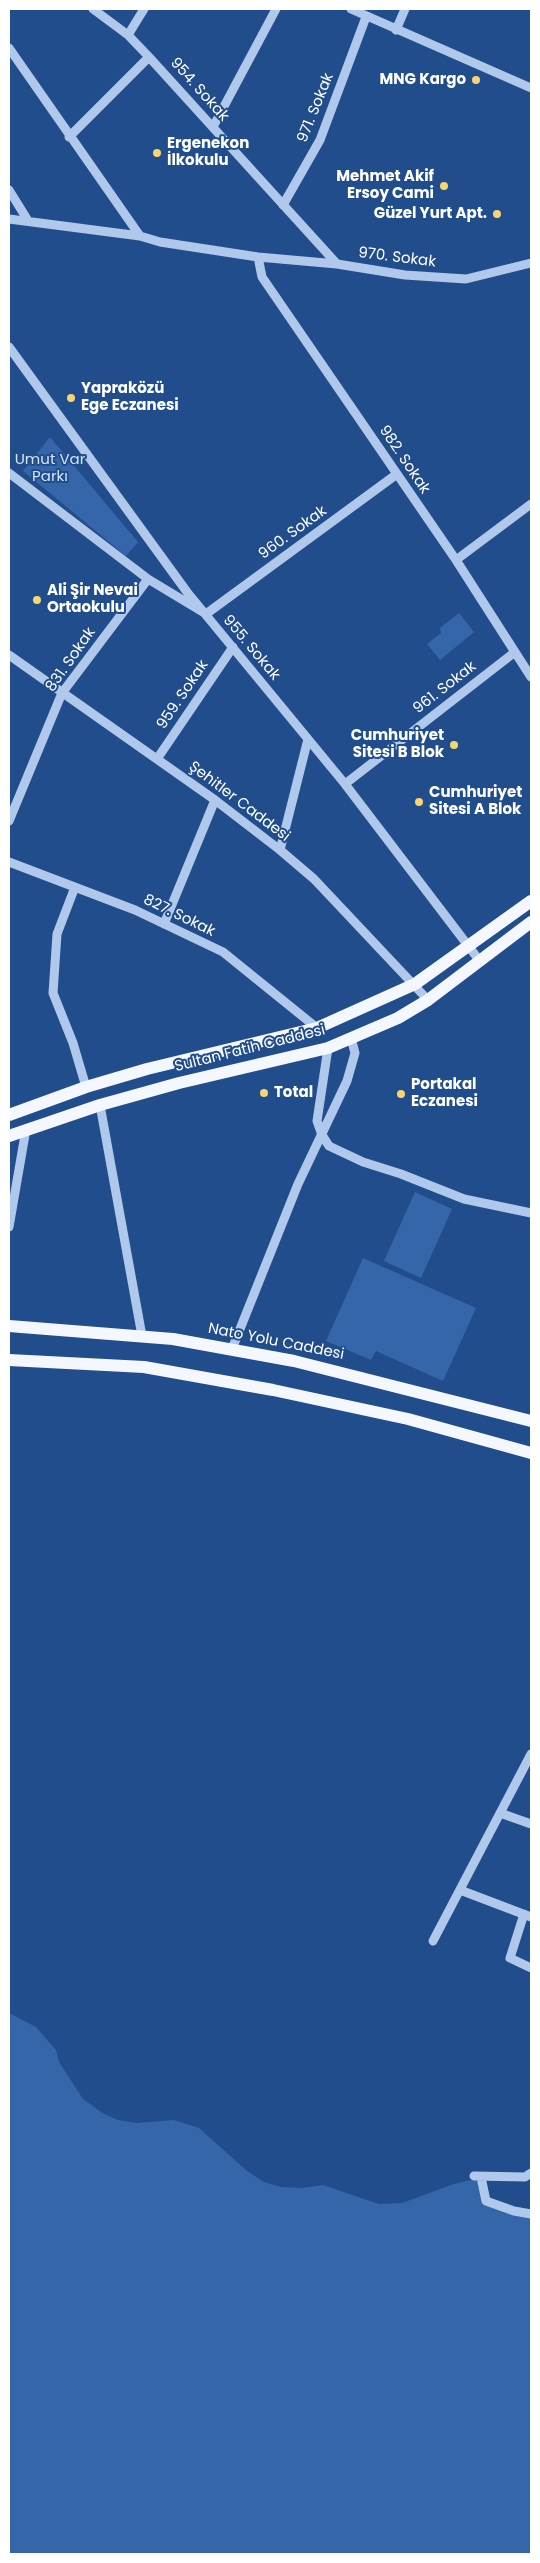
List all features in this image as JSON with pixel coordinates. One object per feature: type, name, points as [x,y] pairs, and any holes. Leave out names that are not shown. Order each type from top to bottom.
[{"type":"main road","name":"Sultan Fatih Caddesi","points":[[9,1115],[86,1087],[147,1069],[317,1028],[415,984],[531,901]]},
{"type":"main road","name":"Sultan Fatih Caddesi","points":[[9,1136],[100,1105],[179,1083],[328,1048],[398,1018],[428,1000],[531,922]]},
{"type":"main road","name":"Nato Yolu Caddesi","points":[[9,1326],[174,1339],[232,1349],[294,1361],[531,1421]]},
{"type":"main road","points":[[9,1360],[144,1367],[273,1390],[408,1419],[531,1453]]},
{"type":"street","name":"954. Sokak","points":[[94,9],[128,35],[150,57],[337,264]]},
{"type":"street","points":[[128,35],[144,9]]},
{"type":"street","points":[[213,127],[276,9]]},
{"type":"street","points":[[351,9],[396,30],[451,51],[531,88]]},
{"type":"street","points":[[396,30],[405,9]]},
{"type":"street","name":"971. Sokak","points":[[283,205],[320,140],[366,17]]},
{"type":"street","points":[[9,48],[140,236]]},
{"type":"street","points":[[70,137],[150,57]]},
{"type":"street","points":[[9,190],[27,220]]},
{"type":"street","name":"970. Sokak","points":[[9,219],[140,236],[160,242],[258,257],[337,264],[405,275],[466,280],[531,264]]},
{"type":"street","name":"982. Sokak","points":[[258,257],[262,276],[456,560],[531,677]]},
{"type":"street","name":"955. Sokak","points":[[9,347],[206,614],[346,784],[470,944],[480,960]]},
{"type":"street","points":[[9,473],[148,579],[206,614]]},
{"type":"street","name":"960. Sokak","points":[[206,614],[397,474]]},
{"type":"street","points":[[456,560],[531,504]]},
{"type":"street","name":"831. Sokak","points":[[9,821],[62,692],[148,579]]},
{"type":"street","name":"959. Sokak","points":[[156,759],[233,647]]},
{"type":"street","name":"961. Sokak","points":[[346,784],[515,652]]},
{"type":"street","name":"Şehitler Caddesi","points":[[9,655],[216,800],[280,850],[314,879],[415,984],[428,1000]]},
{"type":"street","points":[[280,850],[308,739]]},
{"type":"street","points":[[164,924],[216,800]]},
{"type":"street","name":"827. Sokak","points":[[9,862],[135,910],[223,952],[317,1028]]},
{"type":"street","points":[[74,887],[57,934],[53,993],[73,1043],[86,1087]]},
{"type":"street","points":[[232,1349],[298,1184],[347,1081],[355,1053],[351,1038]]},
{"type":"street","points":[[328,1048],[317,1121],[322,1135],[329,1146],[363,1162],[464,1199],[531,1212]]},
{"type":"street","points":[[100,1105],[142,1336]]},
{"type":"street","points":[[9,1226],[26,1129]]},
{"type":"street","points":[[433,1941],[531,1754]]},
{"type":"street","points":[[500,1813],[531,1824]]},
{"type":"street","points":[[460,1890],[528,1916],[510,1958],[531,1968]]},
{"type":"street","points":[[531,2173],[525,2177],[478,2177],[486,2201],[514,2211],[531,2214]]},
{"type":"green space","name":"Umut Var Parkı","points":[[50,437],[138,542],[126,556],[23,471]]},
{"type":"green space","points":[[459,613],[474,632],[440,660],[427,644],[441,633],[440,628]]},
{"type":"green space","points":[[415,1192],[452,1209],[421,1278],[384,1261]]},
{"type":"green space","points":[[363,1258],[476,1308],[443,1381],[376,1351],[371,1360],[326,1341]]},
{"type":"green space","points":[[9,2013],[36,2027],[56,2050],[59,2062],[83,2099],[104,2114],[118,2120],[137,2123],[174,2120],[199,2128],[247,2171],[264,2182],[281,2187],[302,2188],[323,2185],[379,2204],[402,2203],[454,2184],[480,2178],[485,2203],[531,2214],[531,2554],[9,2554]]},
{"type":"place","name":"MNG Kargo","points":[[476,80]]},
{"type":"place","name":"Ergenekon İlkokulu","points":[[157,153]]},
{"type":"place","name":"Mehmet Akif Ersoy Cami","points":[[444,186]]},
{"type":"place","name":"Güzel Yurt Apt.","points":[[497,214]]},
{"type":"place","name":"Yapraközü Ege Eczanesi","points":[[71,398]]},
{"type":"place","name":"Ali Şir Nevai Ortaokulu","points":[[37,600]]},
{"type":"place","name":"Cumhuriyet Sitesi B Blok","points":[[454,745]]},
{"type":"place","name":"Cumhuriyet Sitesi A Blok","points":[[419,802]]},
{"type":"place","name":"Total","points":[[264,1093]]},
{"type":"place","name":"Portakal Eczanesi","points":[[401,1094]]}]
